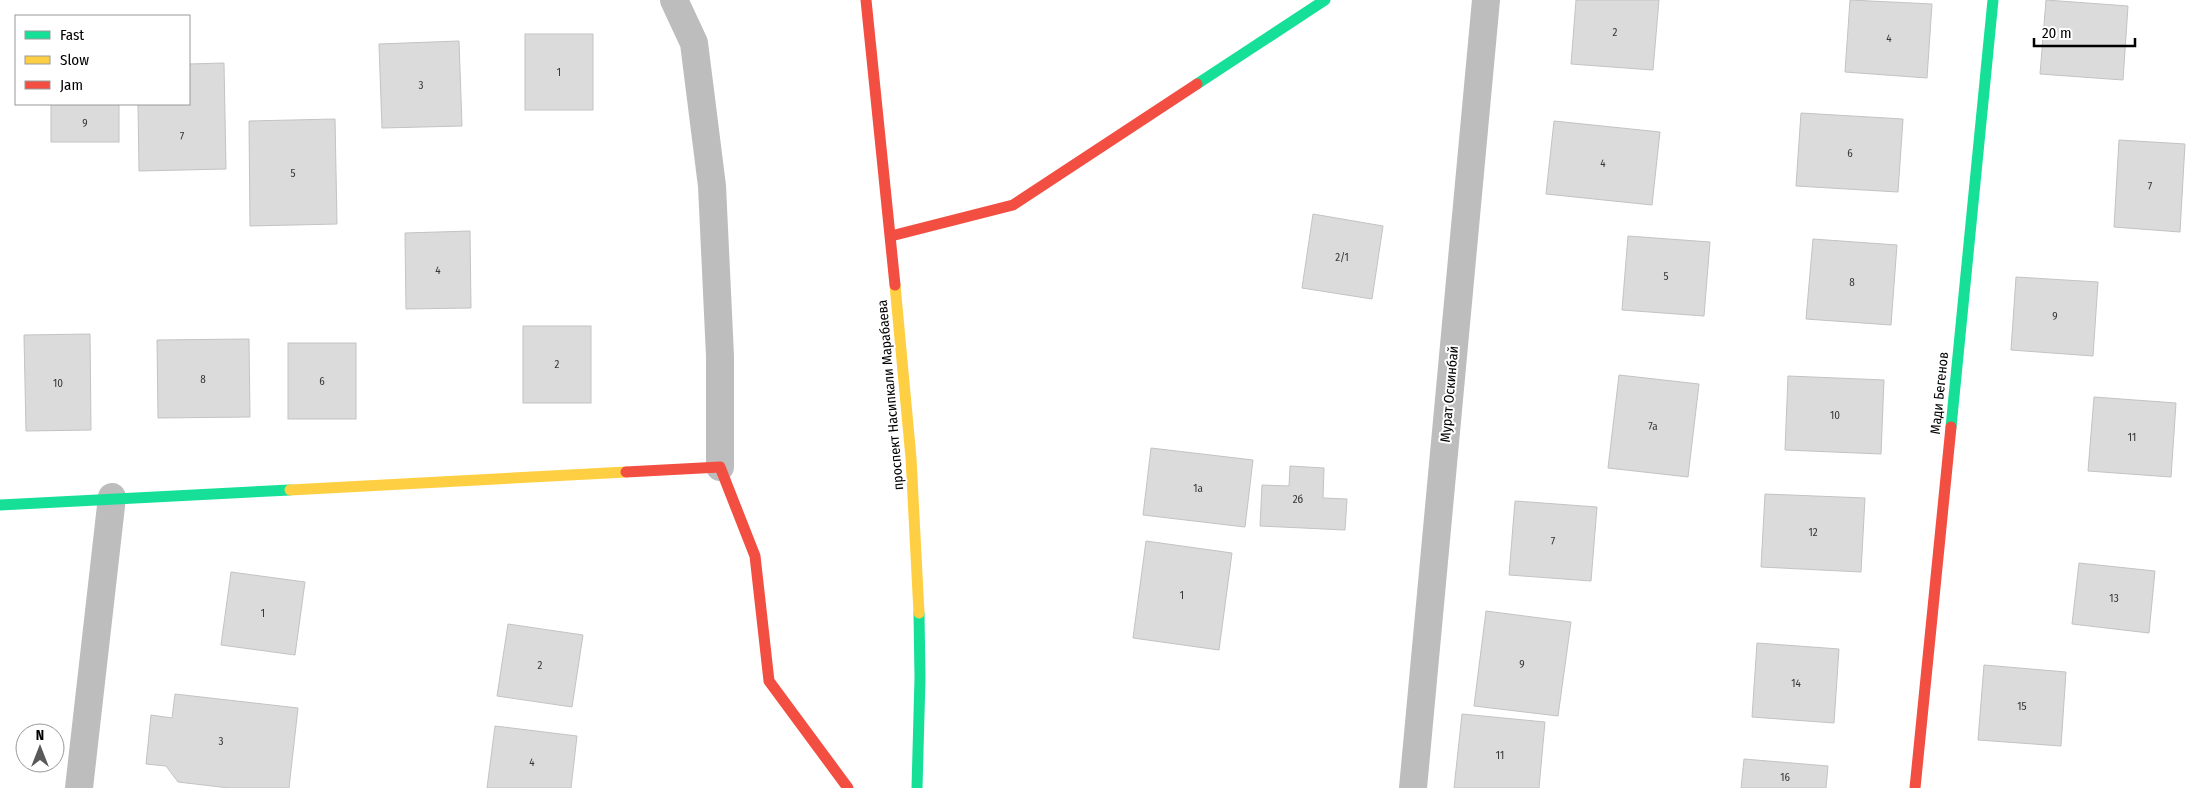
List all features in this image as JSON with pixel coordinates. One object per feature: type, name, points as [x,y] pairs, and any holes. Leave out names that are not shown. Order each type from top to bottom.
[{"type":"street","points":[[674,0],[694,43],[712,186],[720,356],[720,466],[755,556],[768,681],[848,788]]},
{"type":"street","name":"проспект Насипкали Марабаева","points":[[866,0],[910,440],[920,586],[917,788]]},
{"type":"street","points":[[891,236],[1013,205],[1326,0]]},
{"type":"street","name":"Мурат Оскинбай","points":[[1413,788],[1486,0]]},
{"type":"street","name":"Мади Бегенов","points":[[1915,788],[1993,0]]},
{"type":"street","points":[[0,504],[720,466]]},
{"type":"street","points":[[79,788],[112,498]]},
{"type":"building","points":[[1576,0],[1659,0],[1653,70],[1571,64]]},
{"type":"building","points":[[1850,0],[1932,4],[1927,78],[1845,72]]},
{"type":"building","points":[[2046,0],[2128,6],[2123,80],[2040,74]]},
{"type":"building","points":[[525,34],[593,34],[593,110],[525,110]]},
{"type":"building","points":[[459,41],[462,126],[382,128],[379,44]]},
{"type":"building","points":[[224,63],[226,169],[139,171],[138,105],[190,105],[190,64]]},
{"type":"building","points":[[51,105],[119,105],[119,142],[51,142]]},
{"type":"building","points":[[1801,113],[1903,119],[1898,192],[1796,186]]},
{"type":"building","points":[[335,119],[337,224],[250,226],[249,121]]},
{"type":"building","points":[[1554,121],[1660,132],[1652,205],[1546,194]]},
{"type":"building","points":[[2119,140],[2185,144],[2180,232],[2114,227]]},
{"type":"building","points":[[1313,214],[1383,226],[1372,299],[1302,288]]},
{"type":"building","points":[[470,231],[471,308],[406,309],[405,233]]},
{"type":"building","points":[[1628,236],[1710,242],[1704,316],[1622,310]]},
{"type":"building","points":[[1813,239],[1897,245],[1891,325],[1806,319]]},
{"type":"building","points":[[2016,277],[2098,282],[2093,356],[2011,350]]},
{"type":"building","points":[[523,326],[591,326],[591,403],[523,403]]},
{"type":"building","points":[[90,334],[91,430],[26,431],[24,335]]},
{"type":"building","points":[[249,339],[250,417],[158,418],[157,340]]},
{"type":"building","points":[[288,343],[356,343],[356,419],[288,419]]},
{"type":"building","points":[[1619,375],[1699,384],[1688,477],[1608,468]]},
{"type":"building","points":[[1788,376],[1884,380],[1881,454],[1785,450]]},
{"type":"building","points":[[2094,397],[2176,403],[2171,477],[2088,471]]},
{"type":"building","points":[[1151,448],[1253,460],[1245,527],[1143,515]]},
{"type":"building","points":[[1290,466],[1324,468],[1323,498],[1347,499],[1345,530],[1260,526],[1262,485],[1289,486]]},
{"type":"building","points":[[1765,494],[1865,498],[1861,572],[1761,567]]},
{"type":"building","points":[[1515,501],[1597,507],[1591,581],[1509,575]]},
{"type":"building","points":[[1146,541],[1232,553],[1219,650],[1133,638]]},
{"type":"building","points":[[2079,563],[2155,571],[2149,633],[2072,624]]},
{"type":"building","points":[[231,572],[305,582],[295,655],[221,645]]},
{"type":"building","points":[[1486,611],[1571,622],[1558,716],[1474,706]]},
{"type":"building","points":[[508,624],[583,635],[572,707],[497,696]]},
{"type":"building","points":[[1757,643],[1839,649],[1834,723],[1752,717]]},
{"type":"building","points":[[1984,665],[2066,672],[2061,746],[1978,740]]},
{"type":"building","points":[[175,694],[298,708],[289,788],[229,788],[178,782],[166,766],[146,764],[151,715],[172,718]]},
{"type":"building","points":[[1462,714],[1545,722],[1539,788],[1454,788]]},
{"type":"building","points":[[495,726],[577,736],[571,788],[487,788]]},
{"type":"building","points":[[1744,759],[1828,766],[1826,788],[1741,788]]},
{"type":"traffic: fast","points":[[1197,84],[1325,0]]},
{"type":"traffic: fast","points":[[1951,427],[1993,0]]},
{"type":"traffic: fast","points":[[0,505],[290,490]]},
{"type":"traffic: fast","points":[[917,788],[920,678],[919,613]]},
{"type":"traffic: slow","points":[[895,285],[911,458],[919,613]]},
{"type":"traffic: slow","points":[[290,490],[626,472]]},
{"type":"traffic: jam","points":[[866,0],[895,285]]},
{"type":"traffic: jam","points":[[891,236],[1013,205],[1197,84]]},
{"type":"traffic: jam","points":[[1915,788],[1951,427]]},
{"type":"traffic: jam","points":[[626,472],[720,467],[755,556],[769,681],[848,788]]}]
